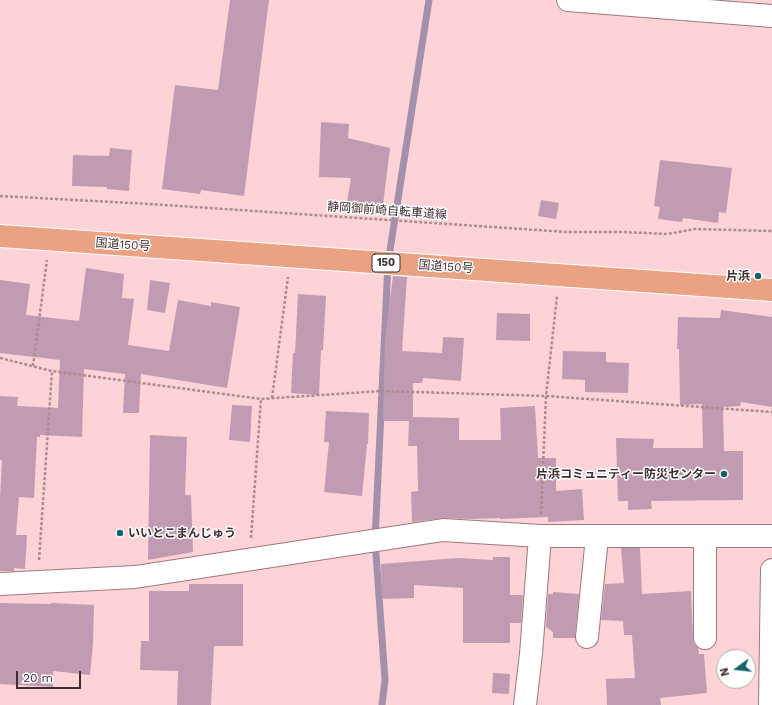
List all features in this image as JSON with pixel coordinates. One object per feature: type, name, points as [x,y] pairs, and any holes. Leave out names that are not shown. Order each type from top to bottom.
[{"type":"highway","name":"国道150号","points":[[0,236],[772,290]]},
{"type":"street","points":[[568,0],[772,16]]},
{"type":"street","points":[[0,584],[135,577],[443,530],[540,536],[772,536]]},
{"type":"street","points":[[525,705],[531,654],[540,536]]},
{"type":"street","points":[[705,536],[705,638]]},
{"type":"street","points":[[587,637],[597,537]]},
{"type":"street","points":[[770,705],[772,570]]},
{"type":"path","name":"静岡御前崎自転車道線","points":[[0,196],[567,232],[668,234],[695,229],[772,231]]},
{"type":"path","points":[[34,366],[50,240]]},
{"type":"path","points":[[272,398],[290,256]]},
{"type":"path","points":[[540,536],[546,396],[559,275]]},
{"type":"path","points":[[0,358],[52,371],[260,399],[381,391],[546,396],[772,412]]},
{"type":"path","points":[[37,582],[52,371]]},
{"type":"path","points":[[250,559],[260,399]]},
{"type":"building","points":[[230,0],[269,0],[244,196],[201,190],[200,194],[162,189],[175,85],[218,90]]},
{"type":"building","points":[[321,122],[349,124],[348,138],[390,148],[382,213],[346,208],[351,178],[319,177]]},
{"type":"building","points":[[110,148],[132,150],[129,191],[107,189],[107,187],[72,186],[73,155],[109,156]]},
{"type":"building","points":[[660,160],[732,168],[726,213],[719,212],[718,223],[683,218],[682,222],[658,219],[660,207],[654,206]]},
{"type":"building","points":[[541,200],[559,203],[556,219],[538,216]]},
{"type":"building","points":[[86,268],[124,274],[122,298],[134,299],[128,345],[169,351],[178,300],[211,306],[211,302],[240,307],[227,388],[141,374],[139,413],[123,413],[125,374],[84,369],[82,437],[40,435],[40,437],[37,437],[34,498],[19,497],[16,535],[27,535],[25,569],[14,568],[14,571],[0,571],[0,499],[2,460],[0,460],[0,396],[18,397],[17,406],[58,408],[60,360],[0,353],[0,280],[30,284],[26,315],[79,321]]},
{"type":"building","points":[[393,276],[407,277],[402,351],[442,353],[443,337],[464,338],[461,381],[423,378],[422,383],[413,383],[413,417],[459,418],[459,440],[501,440],[500,408],[535,406],[538,458],[556,458],[556,491],[582,489],[584,520],[548,522],[548,517],[500,519],[444,518],[412,522],[411,492],[418,491],[417,446],[408,446],[409,421],[383,421],[385,339]]},
{"type":"building","points":[[150,280],[170,283],[165,313],[147,310]]},
{"type":"building","points":[[298,294],[326,296],[319,395],[291,393]]},
{"type":"building","points":[[721,310],[772,317],[772,407],[741,402],[740,406],[723,407],[724,451],[743,451],[743,500],[651,501],[652,509],[628,510],[628,501],[618,501],[616,438],[654,439],[653,448],[703,448],[702,404],[680,405],[679,349],[677,349],[678,317],[720,318]]},
{"type":"building","points":[[497,313],[530,314],[530,341],[496,340]]},
{"type":"building","points":[[563,351],[606,352],[606,362],[629,363],[628,393],[585,392],[585,380],[562,379]]},
{"type":"building","points":[[232,405],[252,406],[250,442],[229,440]]},
{"type":"building","points":[[326,411],[369,413],[368,444],[362,496],[324,492],[329,442],[324,442]]},
{"type":"building","points":[[150,435],[187,437],[185,495],[191,495],[193,552],[148,560]]},
{"type":"building","points":[[621,548],[640,548],[642,594],[691,591],[693,638],[699,654],[704,654],[707,693],[660,698],[661,705],[607,705],[606,679],[635,678],[632,635],[624,635],[623,621],[601,620],[605,584],[624,583]]},
{"type":"building","points":[[493,557],[510,557],[510,595],[523,595],[521,623],[510,623],[510,643],[463,643],[463,588],[414,585],[414,598],[382,599],[381,564],[458,558],[493,560]]},
{"type":"building","points":[[189,584],[243,584],[243,646],[214,646],[211,705],[177,705],[178,671],[140,670],[141,641],[149,641],[149,591],[189,591]]},
{"type":"building","points":[[553,592],[579,594],[575,638],[553,638],[553,632],[546,627],[548,594],[553,594]]},
{"type":"building","points":[[0,603],[94,605],[93,644],[90,675],[53,671],[53,687],[0,684]]},
{"type":"building","points":[[493,673],[510,674],[509,694],[492,693]]},
{"type":"waterway","points":[[382,705],[385,680],[375,540],[388,263],[429,0]]},
{"type":"place","name":"片浜","points":[[758,276]]},
{"type":"place","name":"片浜コミュニティー防災センター","points":[[724,474]]},
{"type":"place","name":"いいとこまんじゅう","points":[[120,533]]}]
